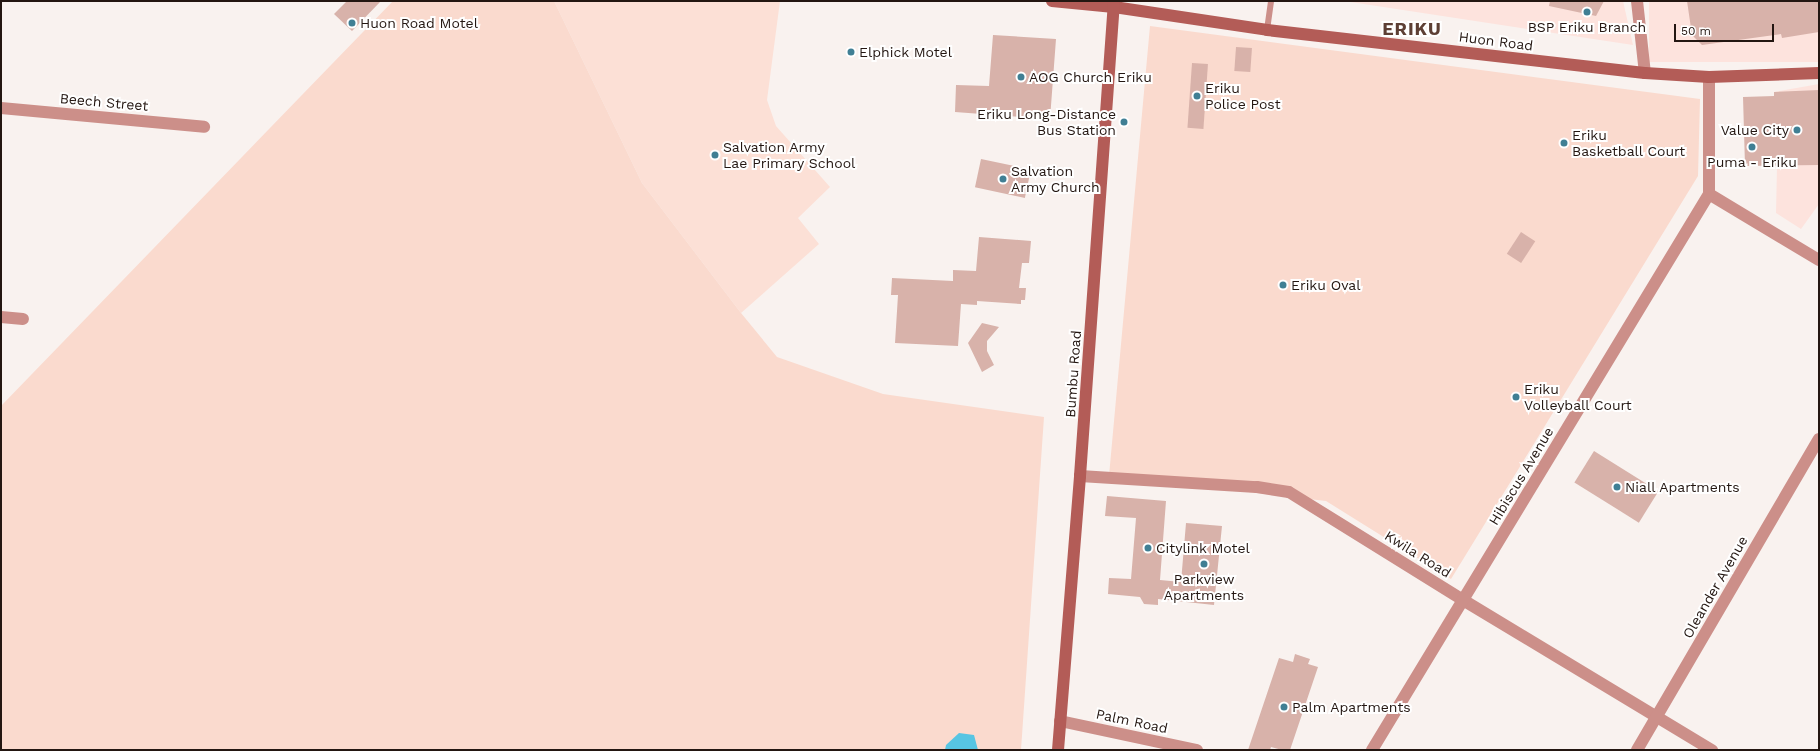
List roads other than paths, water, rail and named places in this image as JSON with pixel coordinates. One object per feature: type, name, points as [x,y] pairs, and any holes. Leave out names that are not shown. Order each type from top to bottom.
[{"type":"main road","name":"Huon Road","points":[[1052,1],[1114,4],[1267,30],[1645,73],[1709,77],[1819,73]]},
{"type":"main road","name":"Bumbu Road","points":[[1058,750],[1080,476],[1114,4]]},
{"type":"street","points":[[1637,1],[1645,73]]},
{"type":"street","points":[[1709,77],[1709,194],[1819,260]]},
{"type":"street","name":"Beech Street","points":[[1,108],[204,127]]},
{"type":"street","name":"Hibiscus Avenue","points":[[1372,750],[1709,194]]},
{"type":"street","points":[[1,317],[23,319]]},
{"type":"street","name":"Oleander Avenue","points":[[1637,750],[1819,439]]},
{"type":"street","name":"Kwila Road","points":[[1080,476],[1257,486],[1290,492],[1463,600],[1712,750]]},
{"type":"street","name":"Palm Road","points":[[1060,721],[1198,750]]},
{"type":"lane","points":[[1267,30],[1271,1]]},
{"type":"water","points":[[959,733],[974,735],[978,750],[945,750],[946,745]]},
{"type":"place","name":"BSP Eriku Branch","points":[[1587,12]]},
{"type":"place","name":"Huon Road Motel","points":[[352,23]]},
{"type":"place","name":"Elphick Motel","points":[[851,52]]},
{"type":"place","name":"AOG Church Eriku","points":[[1021,77]]},
{"type":"place","name":"Eriku Police Post","points":[[1197,96]]},
{"type":"place","name":"Eriku Long-Distance Bus Station","points":[[1124,122]]},
{"type":"place","name":"Value City","points":[[1797,130]]},
{"type":"place","name":"Eriku Basketball Court","points":[[1564,143]]},
{"type":"place","name":"Puma - Eriku","points":[[1752,147]]},
{"type":"place","name":"Salvation Army Lae Primary School","points":[[715,155]]},
{"type":"place","name":"Salvation Army Church","points":[[1003,179]]},
{"type":"place","name":"Eriku Oval","points":[[1283,285]]},
{"type":"place","name":"Eriku Volleyball Court","points":[[1516,397]]},
{"type":"place","name":"Niall Apartments","points":[[1617,487]]},
{"type":"place","name":"Citylink Motel","points":[[1148,548]]},
{"type":"place","name":"Parkview Apartments","points":[[1204,564]]},
{"type":"place","name":"Palm Apartments","points":[[1284,707]]},
{"type":"district","name":"ERIKU","points":[[1412,29]]}]
